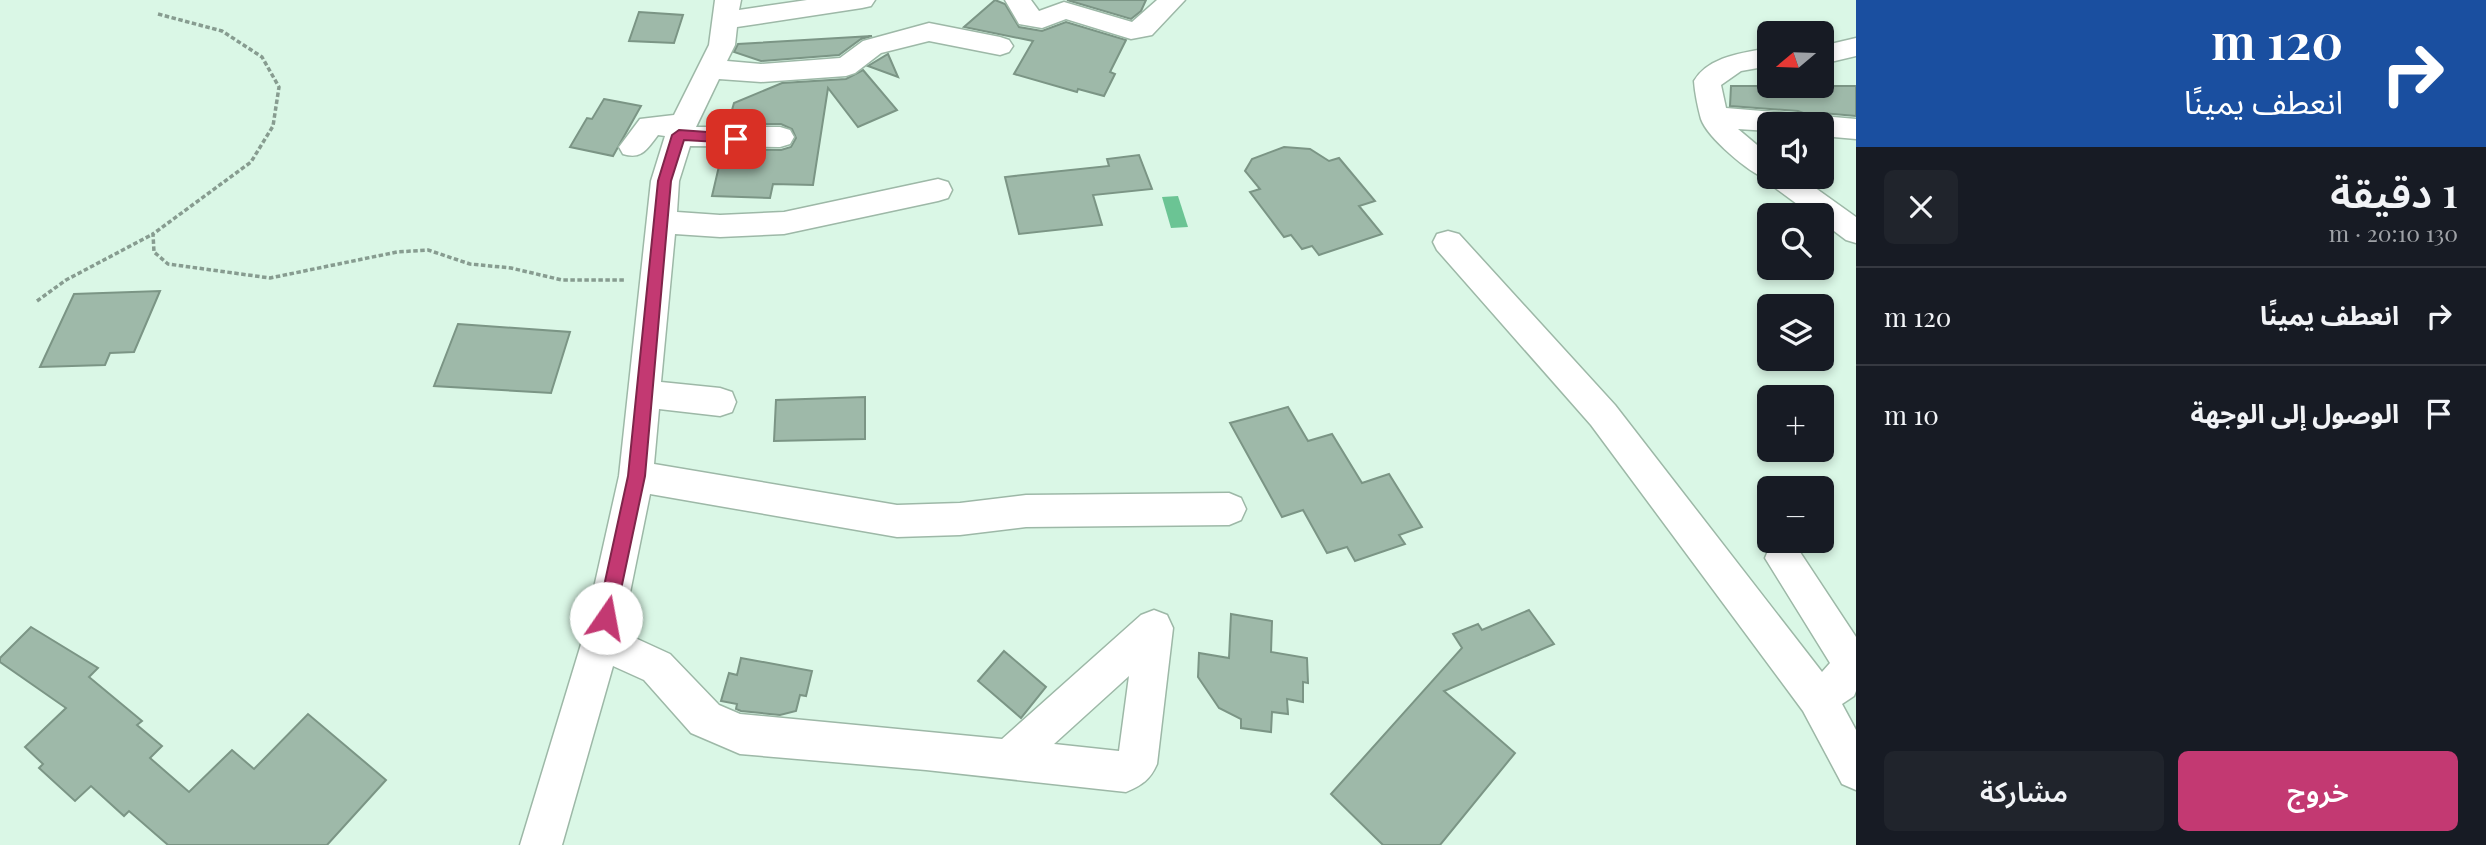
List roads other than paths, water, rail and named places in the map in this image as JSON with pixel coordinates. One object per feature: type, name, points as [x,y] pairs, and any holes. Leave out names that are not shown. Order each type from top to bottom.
[{"type":"street","points":[[541,845],[601,641],[636,476],[646,394],[664,181],[681,130],[722,45],[727,10],[862,0]]},
{"type":"street","points":[[1018,0],[1028,18],[1042,20],[1064,10],[1131,31],[1143,29],[1172,0]]},
{"type":"street","points":[[711,69],[761,73],[810,72],[846,67],[872,47],[929,32],[1000,46]]},
{"type":"street","points":[[1834,54],[1856,47]]},
{"type":"street","points":[[1757,59],[1733,64],[1707,80],[1714,117],[1723,132],[1757,159]]},
{"type":"street","points":[[1714,117],[1757,121]]},
{"type":"street","points":[[633,147],[650,126],[681,130],[709,138],[780,137]]},
{"type":"street","points":[[1834,127],[1856,129]]},
{"type":"street","points":[[1797,189],[1856,232]]},
{"type":"street","points":[[660,222],[720,226],[784,223],[938,190]]},
{"type":"street","points":[[1448,242],[1538,346],[1604,415],[1817,697],[1856,770]]},
{"type":"street","points":[[646,394],[720,402]]},
{"type":"street","points":[[636,476],[897,521],[960,519],[1026,511],[1229,509]]},
{"type":"street","points":[[1783,558],[1850,661],[1840,683],[1817,697]]},
{"type":"street","points":[[601,641],[657,667],[705,719],[740,734],[1009,759]]}]
